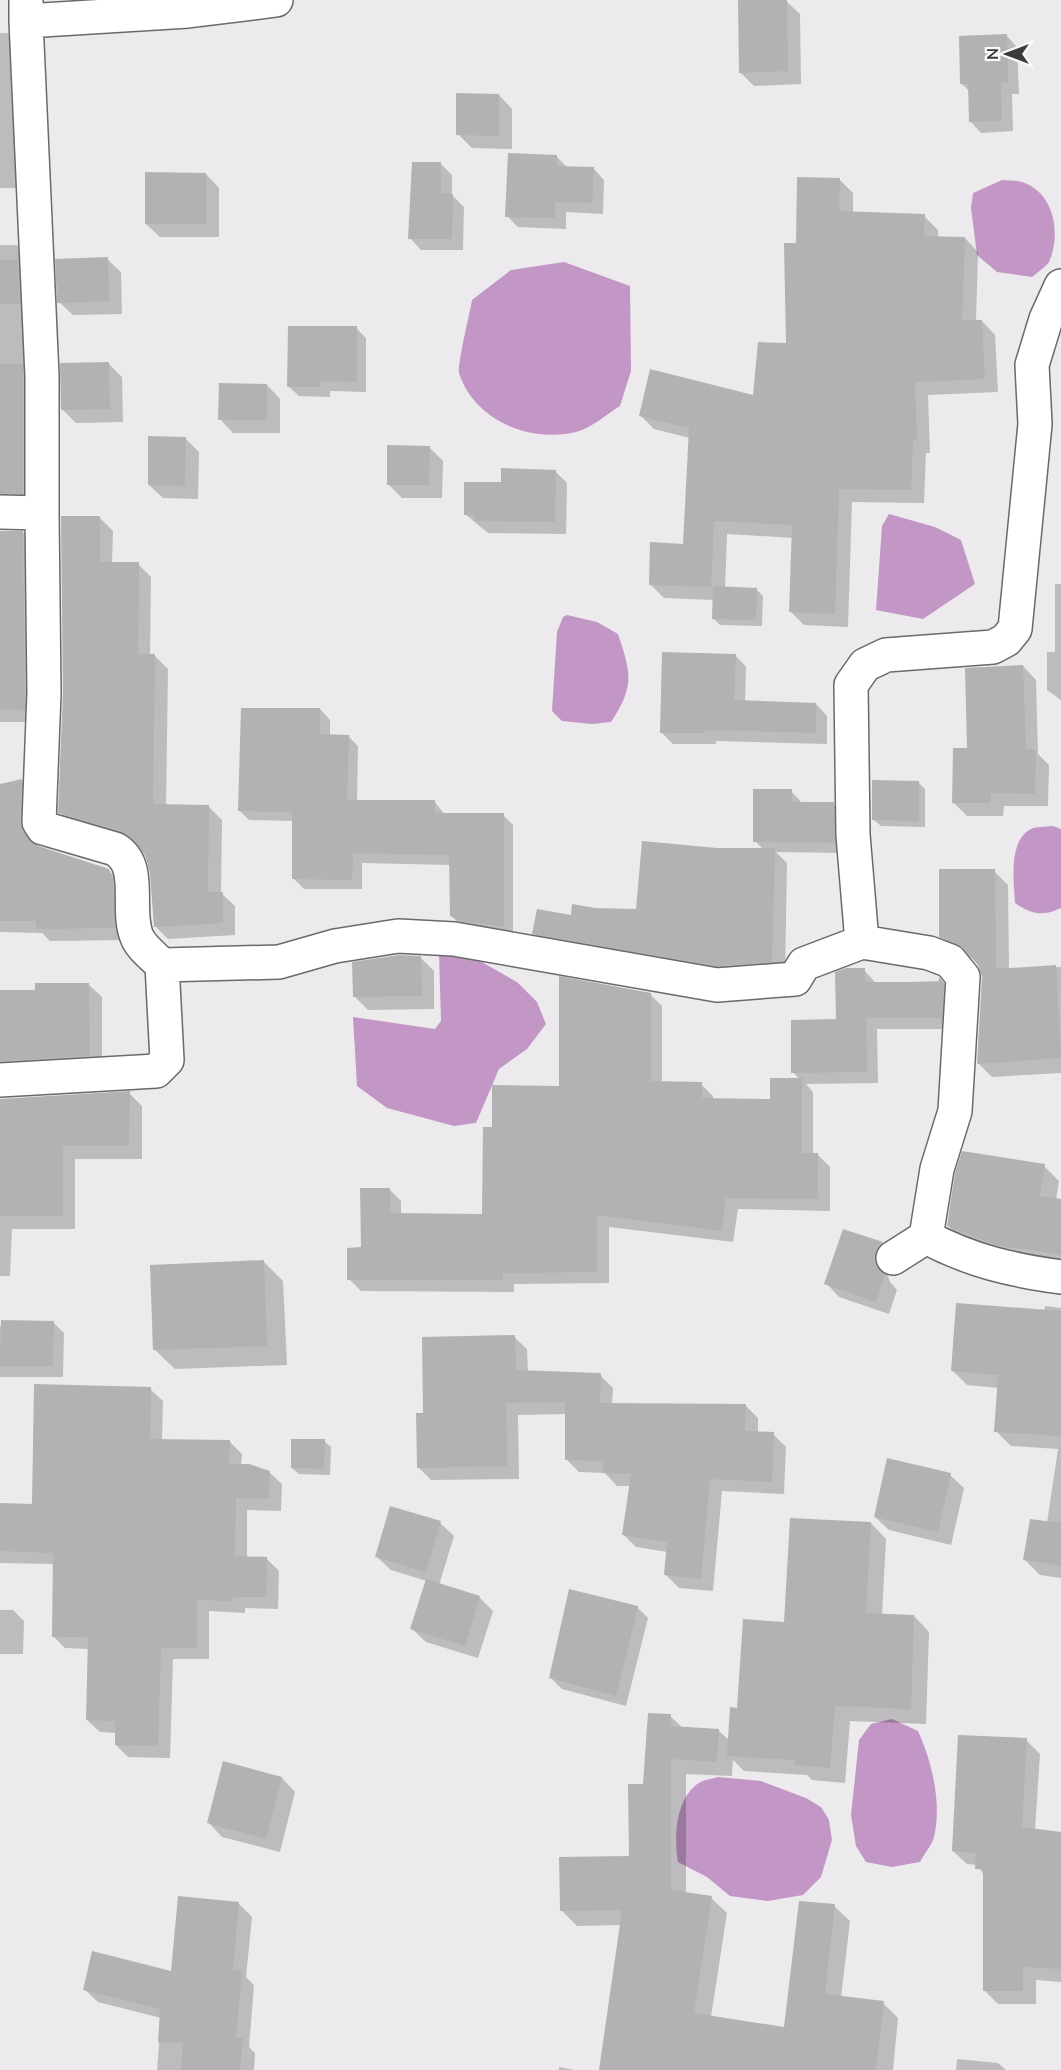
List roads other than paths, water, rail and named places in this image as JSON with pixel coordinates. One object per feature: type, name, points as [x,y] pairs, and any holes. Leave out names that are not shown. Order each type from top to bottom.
[{"type":"street","points":[[0,1080],[156,1071],[167,1060],[162,965],[137,938],[133,923],[130,862],[115,849],[43,828],[39,822],[44,693],[42,376],[26,11],[188,11],[276,0]]},
{"type":"street","points":[[862,942],[852,835],[851,685],[865,665],[886,655],[993,647],[1006,640],[1015,629],[1035,424],[1032,365],[1047,318],[1061,286]]},
{"type":"street","points":[[0,512],[42,513]]},
{"type":"street","points":[[162,965],[279,962],[335,946],[398,936],[454,939],[717,985],[795,979],[804,964],[862,942],[929,953],[950,961],[963,977],[955,1111],[937,1169],[926,1237],[893,1258]]},
{"type":"street","points":[[926,1237],[967,1258],[1018,1271],[1061,1277]]}]
